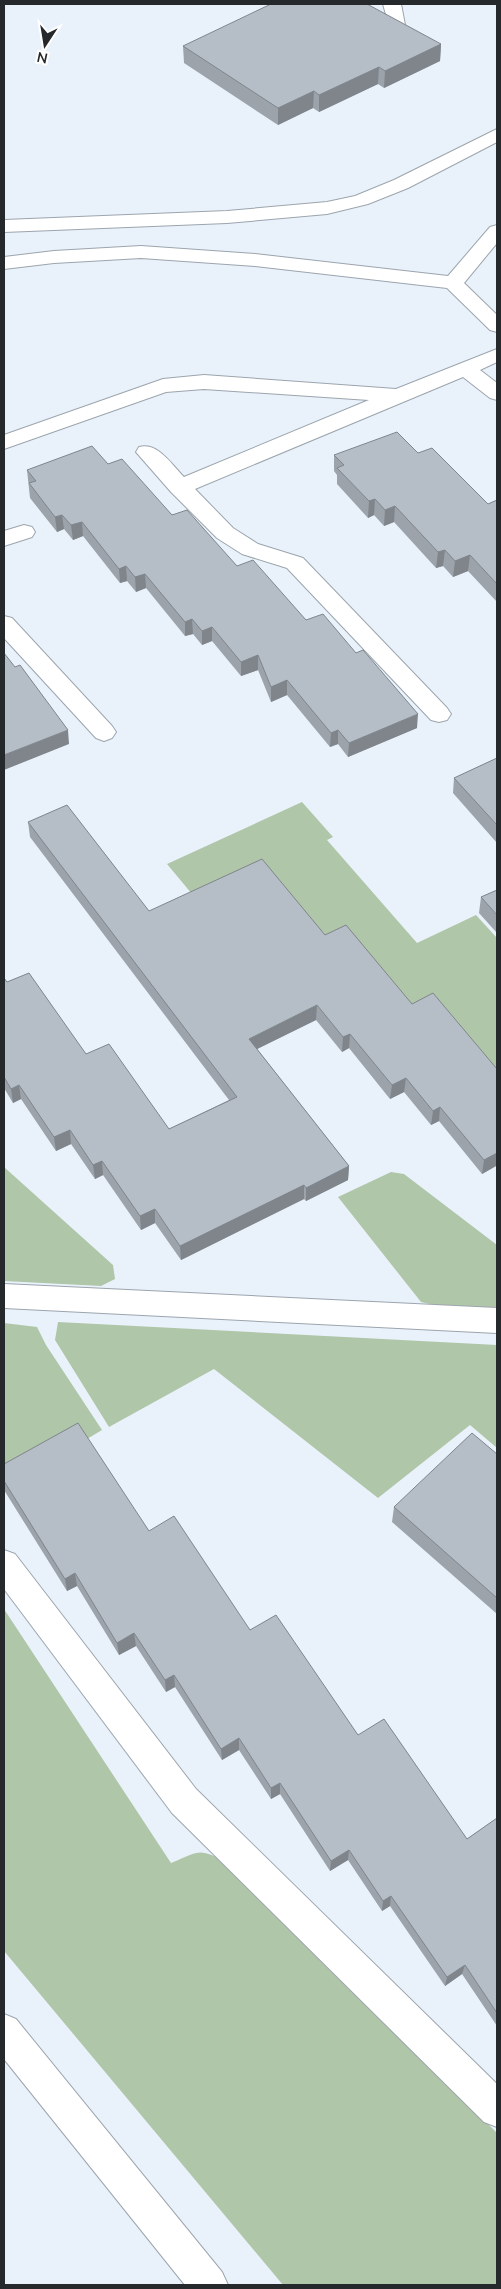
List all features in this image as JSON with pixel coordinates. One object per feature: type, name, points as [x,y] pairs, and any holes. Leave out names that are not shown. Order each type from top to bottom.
[{"type":"street","points":[[392,4],[396,25]]},
{"type":"street","points":[[4,226],[227,217],[327,208],[361,200],[401,184],[497,135]]},
{"type":"street","points":[[453,283],[497,231]]},
{"type":"street","points":[[4,264],[54,257],[141,252],[255,260],[453,283],[497,326]]},
{"type":"street","points":[[179,487],[497,355]]},
{"type":"street","points":[[465,368],[497,393]]},
{"type":"street","points":[[4,442],[163,386],[204,382],[399,396]]},
{"type":"street","points":[[147,452],[225,533],[250,549],[295,563],[439,714]]},
{"type":"street","points":[[4,624],[104,732]]},
{"type":"street","points":[[4,1296],[497,1322]]},
{"type":"street","points":[[4,1564],[184,1801],[497,2109]]},
{"type":"street","points":[[4,2031],[209,2285]]},
{"type":"green space","points":[[302,802],[333,837],[327,840],[417,943],[476,915],[497,938],[497,1079],[326,944],[197,900],[167,864]]},
{"type":"green space","points":[[4,1167],[113,1265],[115,1279],[101,1286],[4,1281]]},
{"type":"green space","points":[[391,1172],[404,1174],[497,1245],[497,1309],[434,1305],[421,1302],[338,1197]]},
{"type":"green space","points":[[58,1322],[497,1345],[497,1448],[470,1425],[378,1498],[214,1369],[109,1427],[55,1340]]},
{"type":"green space","points":[[4,1323],[37,1327],[46,1345],[102,1430],[87,1439],[4,1477]]},
{"type":"green space","points":[[4,1609],[171,1863],[200,1852],[229,1863],[497,2133],[497,2285],[283,2285],[4,1951]]},
{"type":"building","points":[[271,4],[367,4],[441,44],[385,71],[379,67],[319,95],[314,91],[278,108],[183,46]]},
{"type":"building","points":[[397,432],[418,453],[432,448],[488,504],[497,500],[497,584],[470,555],[455,561],[445,550],[438,552],[395,506],[385,510],[375,499],[369,501],[337,468],[344,465],[334,455]]},
{"type":"building","points":[[92,446],[108,464],[122,459],[172,515],[187,510],[237,566],[253,560],[306,620],[323,614],[356,653],[363,650],[418,714],[349,743],[338,730],[331,733],[287,680],[271,687],[258,655],[241,662],[212,627],[202,631],[192,619],[185,622],[145,574],[135,577],[126,566],[119,569],[82,522],[71,525],[62,515],[55,517],[29,483],[36,481],[27,470]]},
{"type":"building","points":[[4,653],[15,667],[20,665],[68,730],[4,755]]},
{"type":"building","points":[[497,758],[497,825],[454,778]]},
{"type":"building","points":[[67,805],[149,911],[262,859],[325,935],[346,925],[412,1004],[433,993],[497,1069],[497,1153],[484,1160],[440,1107],[433,1111],[406,1078],[392,1085],[350,1034],[343,1037],[317,1005],[249,1039],[349,1166],[306,1188],[304,1185],[180,1246],[155,1209],[140,1216],[102,1161],[93,1165],[70,1130],[54,1137],[19,1085],[11,1089],[4,1077],[4,978],[7,982],[29,973],[86,1054],[109,1044],[169,1129],[237,1097],[28,822]]},
{"type":"building","points":[[497,890],[497,915],[481,897]]},
{"type":"building","points":[[78,1423],[149,1531],[174,1516],[250,1630],[276,1615],[358,1735],[384,1719],[467,1839],[497,1818],[497,2013],[465,1965],[447,1977],[391,1896],[383,1901],[349,1850],[331,1861],[280,1783],[271,1788],[239,1738],[221,1749],[174,1675],[165,1680],[134,1633],[117,1643],[75,1573],[65,1579],[4,1481],[4,1464]]},
{"type":"building","points":[[472,1433],[497,1454],[497,1598],[394,1507]]}]
